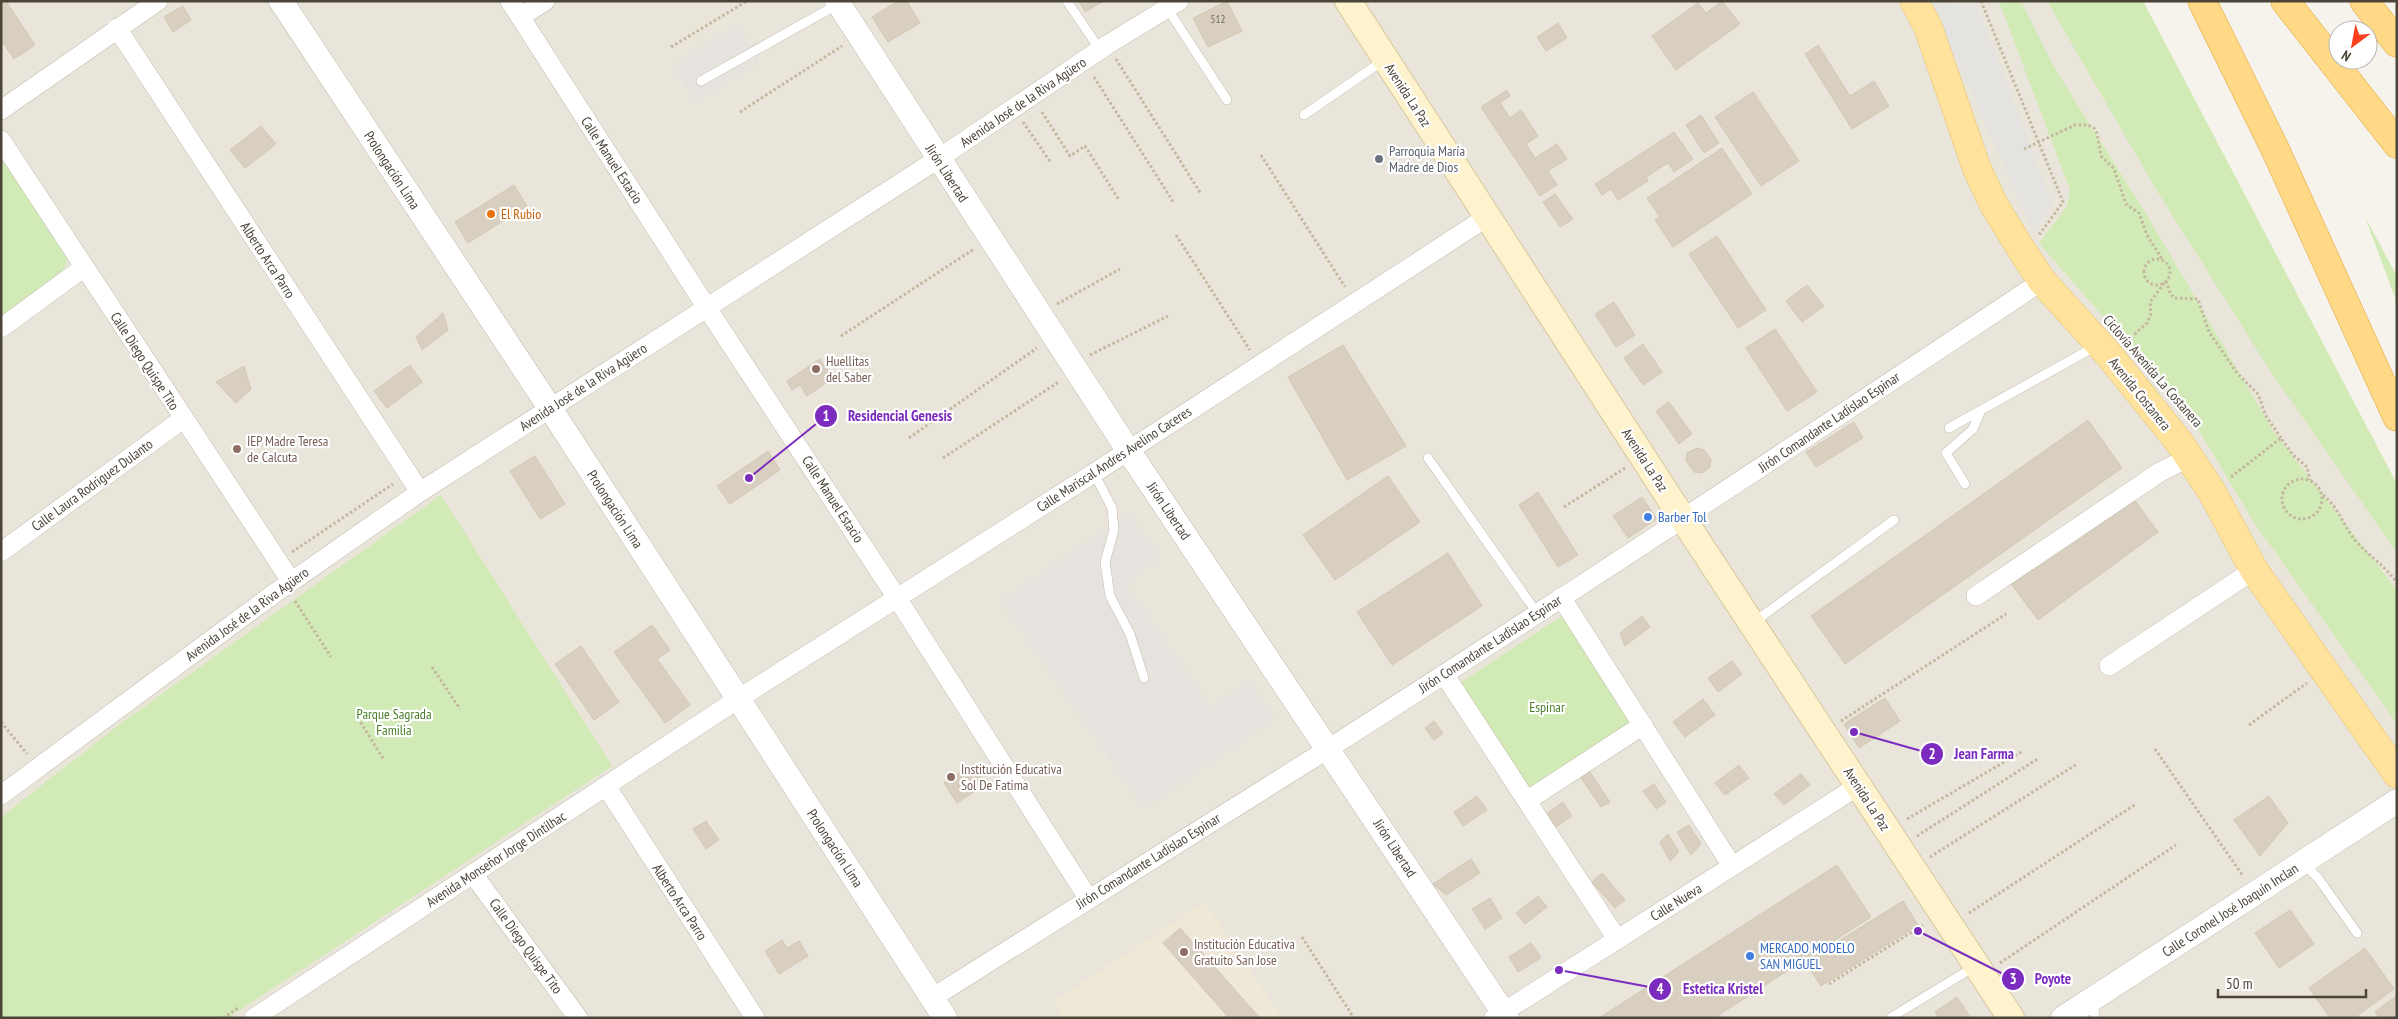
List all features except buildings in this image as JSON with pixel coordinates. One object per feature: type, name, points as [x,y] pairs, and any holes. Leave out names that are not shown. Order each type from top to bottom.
[{"type":"highway","points":[[2202,1],[2275,149],[2397,417]]},
{"type":"highway","points":[[2285,1],[2397,144]]},
{"type":"highway","points":[[2364,1],[2397,43]]},
{"type":"main road","name":"Avenida La Paz","points":[[1348,1],[1683,519],[2011,1018]]},
{"type":"main road","name":"Avenida Costanera","points":[[1914,1],[1928,27],[1976,169],[1994,205],[2042,281],[2104,350],[2190,458],[2212,492],[2254,570],[2397,774]]},
{"type":"street","points":[[1,110],[116,28],[158,1]]},
{"type":"street","name":"Prolongación Lima","points":[[281,1],[550,408],[939,1008]]},
{"type":"street","name":"Calle Manuel Estacio","points":[[510,1],[707,308],[897,598],[1088,898]]},
{"type":"street","points":[[520,17],[545,1]]},
{"type":"street","name":"Jirón Libertad","points":[[838,3],[1128,450],[1329,748],[1501,1016]]},
{"type":"street","name":"Avenida José de la Riva Agüero","points":[[1,795],[291,581],[420,492],[938,159],[1084,61],[1173,5]]},
{"type":"street","name":"Alberto Arca Parro","points":[[116,28],[420,492]]},
{"type":"street","name":"Calle Diego Quispe Tito","points":[[1,140],[291,581]]},
{"type":"street","name":"Calle Mariscal Andres Avelino Caceres","points":[[738,700],[1094,473],[1487,217]]},
{"type":"street","points":[[1,328],[84,268]]},
{"type":"street","name":"Jirón Comandante Ladislao Espinar","points":[[939,1008],[1088,898],[1329,748],[1562,598],[2042,281]]},
{"type":"street","name":"Calle Laura Rodriguez Dulanto","points":[[1,552],[183,419]]},
{"type":"street","points":[[1976,596],[2160,472],[2190,458]]},
{"type":"street","points":[[2109,666],[2254,570]]},
{"type":"street","points":[[1562,598],[1732,866]]},
{"type":"street","points":[[1444,674],[1617,939]]},
{"type":"street","name":"Avenida Monseñor Jorge Dintilhac","points":[[254,1018],[738,700]]},
{"type":"street","points":[[1528,800],[1643,725]]},
{"type":"street","name":"Alberto Arca Parro","points":[[606,786],[755,1018]]},
{"type":"street","name":"Calle Nueva","points":[[1501,1016],[1617,939],[1858,786]]},
{"type":"street","name":"Calle Coronel José Joaquín Inclan","points":[[2063,1018],[2094,1008],[2256,894],[2397,801]]},
{"type":"street","name":"Calle Diego Quispe Tito","points":[[473,874],[578,1018]]},
{"type":"lane","points":[[1067,1],[1104,48]]},
{"type":"lane","points":[[701,81],[838,3]]},
{"type":"lane","points":[[1173,5],[1227,100]]},
{"type":"lane","points":[[1304,115],[1386,60]]},
{"type":"lane","points":[[1949,428],[1981,410],[2104,350]]},
{"type":"lane","points":[[1966,484],[1946,452],[1973,430],[1981,410]]},
{"type":"lane","points":[[1428,458],[1537,613]]},
{"type":"lane","points":[[1094,473],[1112,508],[1114,530],[1105,562],[1110,596],[1130,634],[1144,678]]},
{"type":"lane","points":[[1752,623],[1894,520]]},
{"type":"lane","points":[[2304,864],[2318,878],[2357,933]]},
{"type":"lane","points":[[1890,1018],[1980,970]]},
{"type":"path","points":[[671,47],[747,1]]},
{"type":"path","points":[[1981,1],[2062,202],[2038,237]]},
{"type":"path","points":[[740,112],[859,35]]},
{"type":"path","points":[[1104,48],[1201,194]]},
{"type":"path","points":[[1084,61],[1174,203]]},
{"type":"path","points":[[1032,96],[1070,156],[1085,146],[1119,200]]},
{"type":"path","points":[[1014,108],[1050,163]]},
{"type":"path","points":[[2024,149],[2081,123],[2094,128],[2097,133],[2101,156],[2114,169],[2126,204],[2140,213],[2147,235],[2170,269],[2166,281],[2150,302],[2151,314],[2148,323],[2104,350]]},
{"type":"path","points":[[1261,155],[1355,303]]},
{"type":"path","points":[[1176,235],[1260,365]]},
{"type":"path","points":[[841,336],[990,239]]},
{"type":"path","points":[[2162,259],[2149,260],[2144,267],[2144,276],[2154,285],[2166,281]]},
{"type":"path","points":[[1039,314],[1120,268]]},
{"type":"path","points":[[2166,281],[2174,298],[2180,300],[2195,298],[2201,304],[2209,332],[2237,373],[2258,394],[2266,416],[2293,455],[2307,467],[2310,480]]},
{"type":"path","points":[[943,458],[1074,367],[1168,316]]},
{"type":"path","points":[[909,438],[1054,337]]},
{"type":"path","points":[[2212,492],[2280,438]]},
{"type":"path","points":[[1564,507],[1643,456]]},
{"type":"path","points":[[2323,495],[2321,508],[2310,518],[2297,518],[2286,511],[2282,499],[2286,487],[2297,479],[2310,480],[2316,484],[2323,495],[2339,511],[2345,527],[2359,544],[2382,564],[2397,583]]},
{"type":"path","points":[[290,554],[395,482]]},
{"type":"path","points":[[295,601],[331,657]]},
{"type":"path","points":[[1823,733],[2006,614]]},
{"type":"path","points":[[432,667],[460,710]]},
{"type":"path","points":[[2249,725],[2324,671]]},
{"type":"path","points":[[358,718],[384,760]]},
{"type":"path","points":[[1,722],[29,757]]},
{"type":"path","points":[[2155,749],[2256,894]]},
{"type":"path","points":[[1900,849],[2023,751]]},
{"type":"path","points":[[1900,849],[2039,758]]},
{"type":"path","points":[[1900,849],[2077,764]]},
{"type":"path","points":[[1829,984],[1946,919],[2136,804]]},
{"type":"path","points":[[1980,970],[2176,845]]},
{"type":"path","points":[[1302,937],[1354,1018]]},
{"type":"shaded area","points":[[1,1],[2090,1],[2397,521],[2397,1018],[1,1018]]},
{"type":"shaded area","points":[[1930,1],[1978,7],[2052,204],[2034,232]]},
{"type":"shaded area","points":[[737,25],[760,61],[695,102],[673,66]]},
{"type":"shaded area","points":[[1129,513],[1160,558],[1125,583],[1211,708],[1249,682],[1274,719],[1144,808],[1001,601]]},
{"type":"shaded area","name":"Institución Educativa Gratuito San Jose","points":[[1205,902],[1282,1018],[1063,1018],[1053,1002]]},
{"type":"green space","points":[[1999,1],[2021,1],[2055,69],[2145,212],[2274,432],[2397,590],[2397,724],[2253,521],[2192,419],[2039,243],[2067,206],[2070,190]]},
{"type":"green space","points":[[2047,1],[2143,1],[2397,484],[2397,553],[2271,372],[2157,191]]},
{"type":"green space","points":[[1,158],[68,256],[63,273],[1,319]]},
{"type":"green space","points":[[2365,217],[2397,276],[2397,303]]},
{"type":"green space","name":"Parque Sagrada Familia","points":[[441,495],[612,766],[228,1018],[1,1018],[1,817],[124,721]]},
{"type":"green space","name":"Espinar","points":[[1562,616],[1637,731],[1533,798],[1458,684]]},
{"type":"place","name":"Parroquia María Madre de Dios","points":[[1379,159]]},
{"type":"place","name":"El Rubio","points":[[491,214]]},
{"type":"place","name":"Huellitas del Saber","points":[[816,369]]},
{"type":"place","name":"IEP Madre Teresa de Calcuta","points":[[237,449]]},
{"type":"place","name":"Residencial Genesis","points":[[749,478]]},
{"type":"place","name":"Barber Tol","points":[[1648,517]]},
{"type":"place","name":"Jean Farma","points":[[1854,732]]},
{"type":"place","name":"Institución Educativa Sol De Fatima","points":[[951,777]]},
{"type":"place","name":"Poyote","points":[[1918,931]]},
{"type":"place","name":"Institución Educativa Gratuito San Jose","points":[[1184,952]]},
{"type":"place","name":"MERCADO MODELO SAN MIGUEL","points":[[1750,956]]},
{"type":"place","name":"Estetica Kristel","points":[[1559,970]]}]
